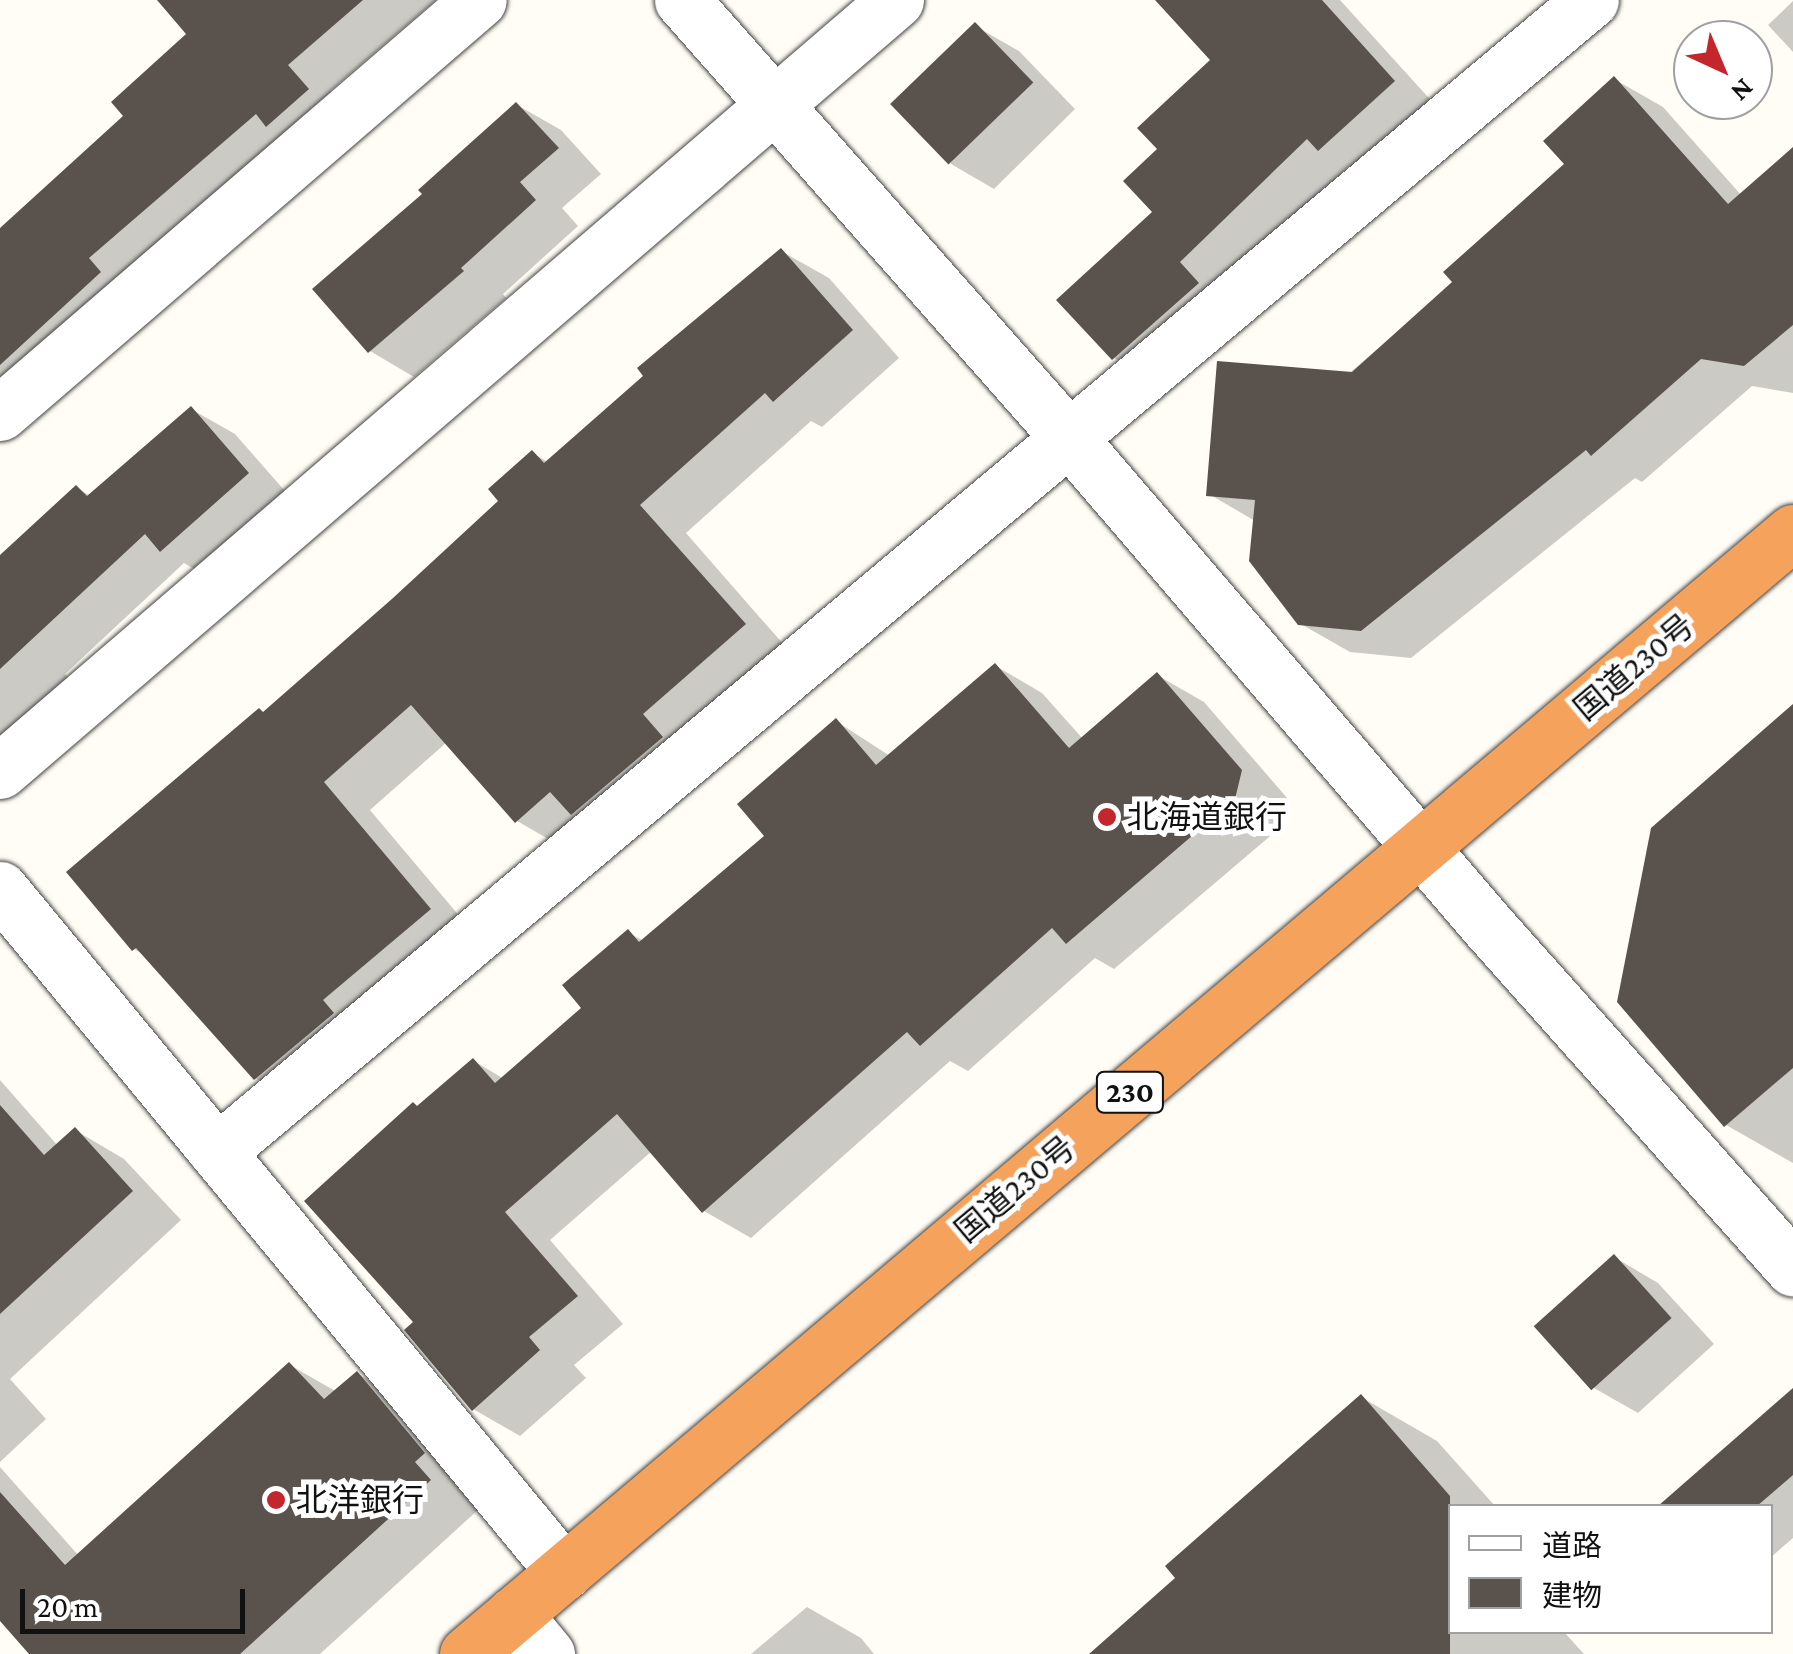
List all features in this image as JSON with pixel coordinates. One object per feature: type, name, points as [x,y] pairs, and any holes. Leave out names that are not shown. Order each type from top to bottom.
[{"type":"highway","name":"国道230号","points":[[467,1654],[530,1634],[564,1572],[1793,532]]},
{"type":"street","points":[[0,413],[479,0]]},
{"type":"street","points":[[682,0],[1793,1268]]},
{"type":"street","points":[[0,770],[896,0]]},
{"type":"street","points":[[218,1152],[1591,0]]},
{"type":"street","points":[[0,889],[564,1572]]},
{"type":"building","points":[[157,0],[363,0],[288,65],[309,89],[266,127],[256,114],[89,258],[101,272],[0,365],[0,228],[123,116],[111,102],[186,34]]},
{"type":"building","points":[[1155,0],[1322,0],[1395,81],[1318,151],[1307,139],[1180,262],[1199,283],[1112,360],[1056,300],[1152,212],[1123,181],[1157,149],[1137,128],[1210,60]]},
{"type":"building","points":[[975,22],[1033,82],[948,164],[890,104]]},
{"type":"building","points":[[1614,76],[1728,204],[1793,147],[1793,325],[1744,366],[1701,359],[1591,456],[1586,450],[1361,631],[1298,625],[1249,561],[1255,500],[1206,496],[1217,361],[1352,372],[1452,282],[1443,272],[1564,164],[1543,141]]},
{"type":"building","points":[[516,102],[559,148],[520,182],[536,200],[461,268],[464,271],[368,353],[312,289],[422,194],[418,190]]},
{"type":"building","points":[[781,248],[853,330],[773,402],[765,393],[640,505],[746,624],[643,714],[663,737],[571,815],[550,792],[515,823],[411,705],[324,782],[431,909],[323,1000],[334,1013],[254,1080],[136,948],[132,951],[66,872],[259,708],[263,712],[393,598],[498,501],[488,489],[532,450],[544,463],[643,376],[637,368]]},
{"type":"building","points":[[191,406],[249,473],[160,552],[145,534],[0,669],[0,555],[76,485],[87,496]]},
{"type":"building","points":[[995,663],[1069,748],[1157,672],[1242,770],[1235,799],[1066,944],[1052,928],[920,1046],[907,1032],[702,1213],[617,1114],[505,1212],[578,1296],[529,1337],[540,1350],[472,1411],[404,1330],[413,1322],[304,1201],[413,1102],[417,1106],[473,1058],[495,1083],[581,1008],[562,985],[628,929],[639,942],[764,836],[737,804],[836,718],[876,765]]},
{"type":"building","points":[[1793,704],[1793,1068],[1724,1127],[1617,1002],[1651,828]]},
{"type":"building","points":[[0,1105],[44,1155],[75,1127],[133,1191],[0,1314]]},
{"type":"building","points":[[1614,1254],[1672,1318],[1591,1390],[1534,1326]]},
{"type":"building","points":[[289,1362],[324,1399],[357,1371],[425,1453],[415,1462],[431,1480],[240,1654],[29,1654],[0,1621],[0,1492],[65,1565]]},
{"type":"building","points":[[1793,1388],[1793,1475],[1759,1504],[1660,1504]]},
{"type":"building","points":[[1361,1394],[1450,1496],[1450,1654],[1089,1654],[1175,1578],[1165,1566]]},
{"type":"place","name":"北海道銀行","points":[[1107,817]]},
{"type":"place","name":"北洋銀行","points":[[276,1500]]}]
